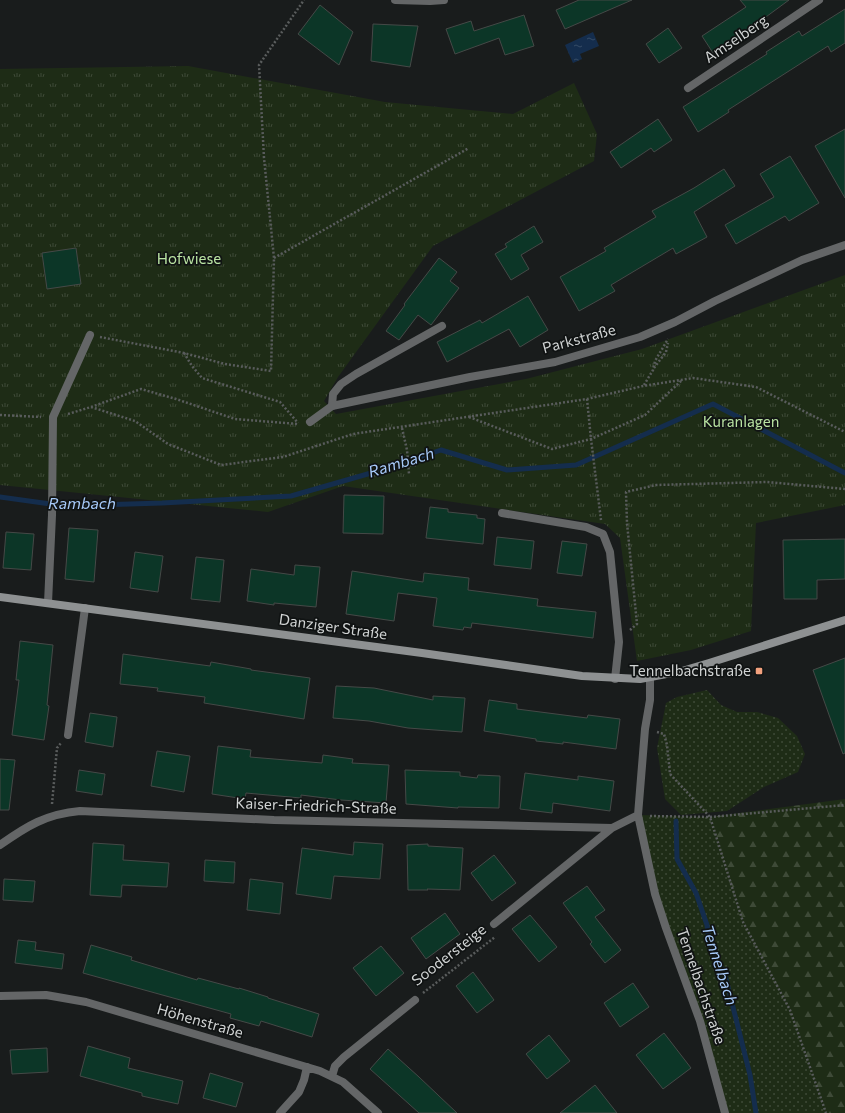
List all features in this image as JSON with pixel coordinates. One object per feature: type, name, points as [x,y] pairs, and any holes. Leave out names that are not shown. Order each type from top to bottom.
[{"type":"main road","name":"Danziger Straße","points":[[0,597],[396,649],[582,676],[640,680],[709,664],[845,620]]},
{"type":"street","points":[[395,0],[430,2],[444,0]]},
{"type":"street","name":"Amselberg","points":[[688,88],[819,0]]},
{"type":"street","name":"Parkstraße","points":[[310,422],[332,406],[470,377],[555,362],[640,337],[675,322],[715,301],[802,260],[845,245]]},
{"type":"street","points":[[332,406],[334,394],[341,384],[356,374],[442,326]]},
{"type":"street","points":[[48,603],[52,516],[53,417],[90,335]]},
{"type":"street","points":[[502,513],[586,527],[603,534],[610,552],[618,642],[615,678]]},
{"type":"street","points":[[68,735],[85,608]]},
{"type":"street","name":"Tennelbachstraße","points":[[650,678],[650,700],[645,729],[638,815],[655,894],[700,1021],[725,1113]]},
{"type":"street","name":"Kaiser-Friedrich-Straße","points":[[0,846],[16,833],[42,819],[66,812],[100,811],[274,820],[612,828],[638,815]]},
{"type":"street","name":"Soodersteige","points":[[494,924],[612,828]]},
{"type":"street","name":"Höhenstraße","points":[[0,996],[17,994],[46,995],[86,1002],[307,1067],[332,1076],[354,1091],[378,1113]]},
{"type":"street","name":"Soodersteige","points":[[332,1076],[336,1066],[344,1057],[415,1000]]},
{"type":"street","points":[[280,1113],[300,1092],[307,1067]]},
{"type":"path","points":[[90,335],[184,353],[225,364],[271,371],[274,308],[274,258],[264,158],[259,64],[304,0]]},
{"type":"path","points":[[274,258],[469,148]]},
{"type":"path","points":[[643,386],[666,352],[669,337]]},
{"type":"path","points":[[653,370],[655,361],[666,343]]},
{"type":"path","points":[[0,415],[53,417],[91,408],[141,389],[235,419],[300,424],[280,402],[202,378],[184,353]]},
{"type":"path","points":[[91,408],[135,421],[168,444],[221,465],[283,457],[353,434],[402,428],[587,399],[643,386],[694,378],[756,386],[845,432]]},
{"type":"path","points":[[469,417],[552,449],[591,439],[645,415],[682,380]]},
{"type":"path","points":[[587,399],[603,534]]},
{"type":"path","points":[[402,428],[408,450],[409,474]]},
{"type":"path","points":[[618,642],[637,624],[627,523],[626,492],[656,485],[759,483],[845,489]]},
{"type":"path","points":[[645,729],[664,734],[668,745],[670,774],[710,817],[743,922],[790,1010],[826,1113]]},
{"type":"path","points":[[52,816],[57,748],[68,735]]},
{"type":"path","points":[[638,815],[710,817],[845,805]]},
{"type":"path","name":"Soodersteige","points":[[415,1000],[500,932],[494,924]]},
{"type":"green space","name":"Hofwiese","points":[[188,66],[385,102],[513,114],[574,83],[597,134],[594,161],[433,246],[338,377],[324,401],[336,414],[526,379],[642,349],[845,275],[845,505],[756,523],[751,631],[691,650],[637,661],[620,538],[605,524],[343,486],[268,512],[0,485],[0,69]]},
{"type":"green space","points":[[707,690],[721,705],[737,712],[757,712],[778,718],[797,736],[805,754],[798,772],[764,787],[727,811],[681,815],[665,799],[657,748],[666,703],[677,697]]},
{"type":"green space","points":[[845,799],[845,1113],[826,1113],[790,1010],[743,922],[710,817]]},
{"type":"green space","points":[[638,815],[710,817],[743,922],[790,1010],[826,1113],[725,1113],[716,1078],[666,928]]},
{"type":"water","points":[[593,32],[599,46],[580,54],[582,59],[573,63],[565,45]]},
{"type":"building","points":[[579,0],[632,0],[565,29],[556,10]]},
{"type":"building","points":[[740,0],[789,0],[740,36],[713,53],[702,36],[746,7]]},
{"type":"building","points":[[320,5],[353,32],[339,65],[298,34]]},
{"type":"building","points":[[845,9],[845,43],[831,52],[828,46],[728,110],[729,112],[698,132],[683,107],[767,54],[766,52],[799,31],[802,36]]},
{"type":"building","points":[[524,15],[534,46],[505,55],[499,38],[455,54],[446,29],[471,21],[474,31]]},
{"type":"building","points":[[373,24],[418,26],[410,67],[371,61]]},
{"type":"building","points":[[668,28],[682,48],[659,63],[646,44]]},
{"type":"building","points":[[658,119],[672,140],[654,152],[651,148],[621,168],[610,152]]},
{"type":"building","points":[[845,129],[845,198],[815,146]]},
{"type":"building","points":[[790,156],[819,203],[789,221],[785,216],[736,244],[725,225],[774,197],[760,174]]},
{"type":"building","points":[[724,169],[735,186],[694,212],[707,237],[676,254],[673,248],[611,285],[615,291],[579,311],[560,277],[606,251],[604,248],[656,217],[652,211],[694,188]]},
{"type":"building","points":[[534,226],[543,242],[521,255],[529,269],[511,280],[495,254],[507,247],[505,244]]},
{"type":"building","points":[[76,248],[81,284],[47,289],[42,253]]},
{"type":"building","points":[[439,258],[457,272],[450,281],[459,288],[431,325],[418,315],[399,340],[386,331],[405,305],[404,304]]},
{"type":"building","points":[[528,296],[548,330],[520,347],[509,329],[447,362],[437,342],[480,320],[482,323]]},
{"type":"building","points":[[344,495],[384,496],[383,534],[343,533]]},
{"type":"building","points":[[430,507],[448,509],[448,512],[477,515],[477,518],[485,519],[483,544],[426,538]]},
{"type":"building","points":[[69,528],[98,530],[94,582],[65,579]]},
{"type":"building","points":[[6,532],[34,534],[31,570],[3,568]]},
{"type":"building","points":[[497,537],[534,541],[531,569],[494,565]]},
{"type":"building","points":[[845,539],[845,579],[817,580],[817,599],[784,599],[783,540]]},
{"type":"building","points":[[562,541],[587,544],[582,576],[557,573]]},
{"type":"building","points":[[135,552],[163,556],[158,592],[130,588]]},
{"type":"building","points":[[196,557],[224,560],[220,602],[191,599]]},
{"type":"building","points":[[295,565],[320,567],[316,607],[274,603],[274,605],[247,601],[251,569],[294,575]]},
{"type":"building","points":[[352,571],[423,582],[424,573],[469,578],[468,590],[538,599],[537,606],[596,612],[593,638],[472,623],[471,628],[464,627],[463,630],[433,626],[437,598],[398,593],[394,621],[346,614]]},
{"type":"building","points":[[20,641],[53,645],[47,705],[49,706],[44,740],[12,735],[19,680],[16,680]]},
{"type":"building","points":[[123,654],[210,666],[211,662],[251,670],[310,678],[304,719],[204,703],[205,697],[157,691],[158,688],[120,684]]},
{"type":"building","points":[[845,658],[845,753],[843,754],[813,670]]},
{"type":"building","points":[[336,686],[374,688],[433,700],[433,696],[465,698],[462,732],[408,728],[369,721],[333,718]]},
{"type":"building","points":[[489,700],[517,704],[517,709],[587,718],[588,715],[620,719],[616,749],[563,742],[563,744],[536,741],[536,739],[484,731]]},
{"type":"building","points":[[90,713],[117,717],[113,747],[85,742]]},
{"type":"building","points":[[218,746],[251,750],[250,757],[322,763],[323,755],[353,759],[352,763],[389,765],[386,803],[341,800],[301,795],[301,798],[246,793],[245,799],[212,794]]},
{"type":"building","points":[[157,751],[190,756],[184,792],[151,786]]},
{"type":"building","points":[[0,759],[15,760],[9,810],[0,810]]},
{"type":"building","points":[[79,770],[105,774],[102,795],[76,791]]},
{"type":"building","points":[[405,770],[460,772],[460,776],[477,778],[478,775],[500,776],[499,808],[458,808],[406,804]]},
{"type":"building","points":[[525,773],[578,780],[578,776],[614,781],[610,811],[553,803],[552,813],[520,809]]},
{"type":"building","points":[[354,842],[383,844],[380,879],[334,876],[331,899],[296,894],[302,848],[353,855]]},
{"type":"building","points":[[93,843],[124,845],[123,860],[169,863],[167,887],[122,885],[121,897],[90,895]]},
{"type":"building","points":[[428,844],[428,846],[463,848],[460,890],[408,890],[407,845]]},
{"type":"building","points":[[494,855],[516,883],[492,901],[471,873]]},
{"type":"building","points":[[205,860],[235,862],[234,883],[204,881]]},
{"type":"building","points":[[4,879],[35,881],[33,902],[3,900]]},
{"type":"building","points":[[250,879],[283,883],[280,914],[247,910]]},
{"type":"building","points":[[587,886],[605,910],[595,917],[621,950],[605,963],[590,944],[592,942],[563,903]]},
{"type":"building","points":[[445,913],[460,934],[426,959],[411,938]]},
{"type":"building","points":[[530,915],[557,947],[539,962],[512,929]]},
{"type":"building","points":[[18,940],[36,942],[35,950],[64,954],[62,969],[15,963]]},
{"type":"building","points":[[91,945],[132,957],[131,960],[197,980],[198,978],[239,988],[319,1014],[312,1037],[261,1021],[259,1026],[230,1018],[231,1014],[83,973]]},
{"type":"building","points":[[381,946],[404,973],[376,996],[353,968]]},
{"type":"building","points":[[473,972],[494,1000],[477,1013],[456,986]]},
{"type":"building","points":[[633,983],[649,1007],[620,1027],[604,1003]]},
{"type":"building","points":[[664,1033],[691,1068],[663,1089],[636,1055]]},
{"type":"building","points":[[549,1035],[570,1061],[547,1079],[526,1054]]},
{"type":"building","points":[[88,1046],[130,1058],[128,1068],[183,1081],[178,1104],[142,1096],[142,1093],[80,1076]]},
{"type":"building","points":[[47,1048],[48,1072],[12,1074],[10,1050]]},
{"type":"building","points":[[388,1049],[457,1113],[419,1113],[370,1069]]},
{"type":"building","points":[[210,1073],[243,1083],[236,1107],[203,1098]]},
{"type":"building","points":[[595,1085],[617,1113],[560,1113]]},
{"type":"waterway","name":"Rambach","points":[[0,497],[65,506],[162,503],[291,496],[385,469],[441,450],[507,470],[576,465],[713,404],[845,473]]},
{"type":"waterway","name":"Tennelbach","points":[[676,821],[677,859],[696,893],[707,925],[709,942],[725,975],[750,1075],[756,1113]]},
{"type":"place","name":"Tennelbachstraße","points":[[759,671]]},
{"type":"park label","name":"Kuranlagen","points":[[741,422]]}]
